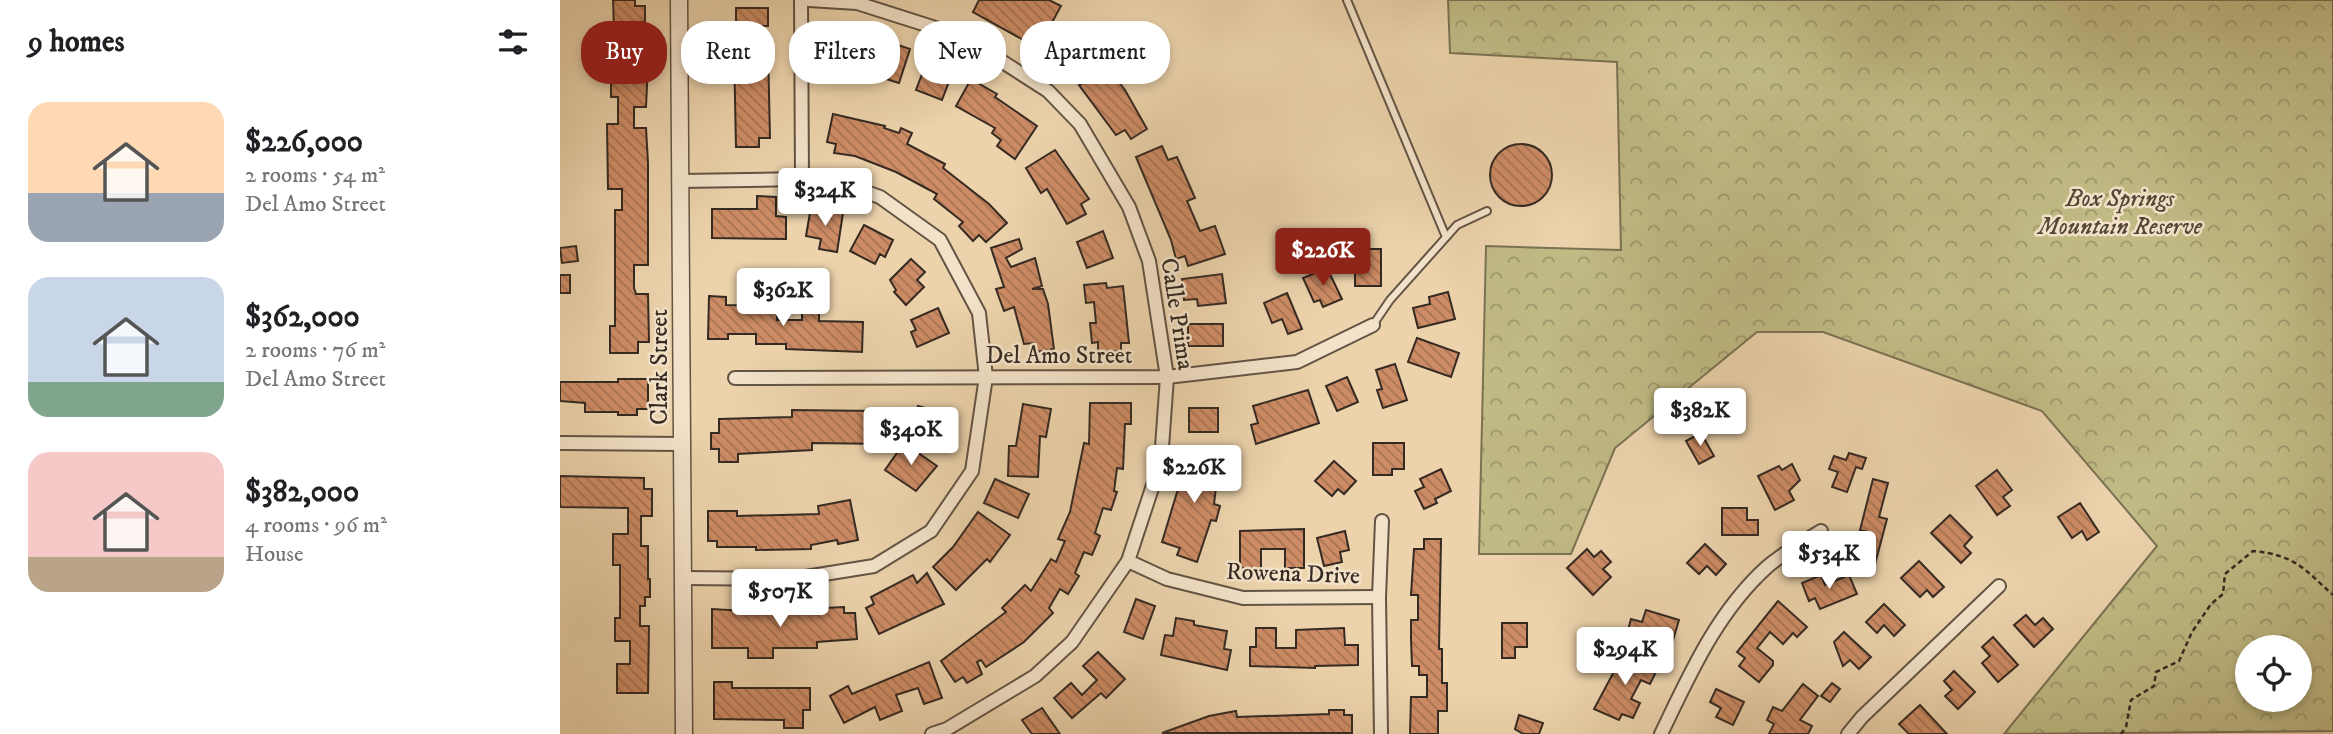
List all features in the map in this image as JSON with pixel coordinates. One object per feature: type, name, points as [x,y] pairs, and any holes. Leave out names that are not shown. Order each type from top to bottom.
[{"type":"street","name":"Clark Street","points":[[679,0],[684,734]]},
{"type":"street","points":[[801,0],[802,179]]},
{"type":"street","name":"Calle Prima","points":[[809,0],[857,3],[964,37],[1048,91],[1080,124],[1129,207],[1149,261],[1167,377],[1161,461],[1128,561],[1072,642],[1035,676],[947,729],[932,734]]},
{"type":"street","points":[[681,181],[802,179],[841,183],[880,197],[940,240],[979,313],[986,377],[972,471],[931,531],[874,566],[793,579],[684,578]]},
{"type":"street","name":"Del Amo Street","points":[[735,379],[1167,377],[1297,362],[1373,325]]},
{"type":"street","points":[[560,443],[683,444]]},
{"type":"street","points":[[1381,734],[1379,597],[1382,520]]},
{"type":"street","points":[[1661,734],[1699,657],[1747,587],[1769,565],[1821,531]]},
{"type":"street","name":"Rowena Drive","points":[[1128,561],[1167,579],[1243,598],[1379,597]]},
{"type":"street","points":[[1847,734],[1861,717],[2000,586]]},
{"type":"lane","points":[[1346,0],[1446,237]]},
{"type":"lane","points":[[1373,325],[1390,300],[1457,225],[1487,211]]},
{"type":"path","points":[[2121,734],[2126,727],[2131,700],[2154,686],[2156,672],[2179,661],[2192,632],[2211,604],[2223,593],[2225,574],[2253,551],[2279,553],[2303,567],[2333,595]]},
{"type":"green space","name":"Box Springs Mountain Reserve","points":[[1448,0],[2333,0],[2333,731],[2004,734],[2157,546],[2042,411],[1823,332],[1757,332],[1615,448],[1571,554],[1479,554],[1486,246],[1621,250],[1617,62],[1450,53]]},
{"type":"building","points":[[613,0],[635,0],[635,6],[645,6],[645,21],[614,21]]},
{"type":"building","points":[[979,0],[1049,0],[1061,6],[1053,21],[1020,21],[1020,38],[1006,30],[1006,21],[989,21],[973,12]]},
{"type":"building","points":[[736,8],[768,8],[768,21],[736,21]]},
{"type":"building","points":[[900,46],[910,49],[900,80]]},
{"type":"building","points":[[611,84],[647,84],[646,107],[634,107],[634,128],[646,128],[648,163],[648,265],[634,265],[634,288],[636,294],[648,294],[649,342],[638,342],[638,353],[610,353],[610,326],[615,326],[615,210],[622,210],[622,189],[608,189],[607,124],[618,124],[618,97],[611,97]]},
{"type":"building","points":[[735,84],[769,84],[770,138],[759,138],[759,147],[736,147]]},
{"type":"building","points":[[918,84],[948,84],[942,100],[916,90]]},
{"type":"building","points":[[968,84],[980,84],[997,94],[995,97],[1037,126],[1015,159],[997,146],[1001,140],[992,133],[995,128],[956,106]]},
{"type":"building","points":[[1120,84],[1147,129],[1131,139],[1125,130],[1116,135],[1079,85]]},
{"type":"building","points":[[833,114],[885,126],[884,128],[899,133],[901,128],[912,133],[907,144],[945,164],[943,168],[989,204],[1007,223],[986,242],[979,235],[973,241],[959,226],[963,222],[934,199],[937,194],[896,172],[855,156],[834,153],[836,144],[827,142]]},
{"type":"building","points":[[1521,144],[1543,153],[1552,175],[1543,197],[1521,206],[1499,197],[1490,175],[1499,153]]},
{"type":"building","points":[[1162,146],[1168,160],[1177,157],[1195,198],[1187,201],[1200,231],[1215,226],[1225,254],[1188,266],[1185,256],[1176,259],[1171,240],[1136,157]]},
{"type":"building","points":[[1055,150],[1089,199],[1081,204],[1086,214],[1067,224],[1047,189],[1041,193],[1026,168]]},
{"type":"building","points":[[757,196],[776,197],[776,216],[786,217],[786,239],[712,238],[712,209],[757,209]]},
{"type":"building","points":[[811,207],[843,213],[837,252],[819,249],[821,239],[806,236]]},
{"type":"building","points":[[864,225],[893,240],[885,257],[880,254],[875,264],[850,251]]},
{"type":"building","points":[[1103,231],[1113,258],[1087,268],[1077,242]]},
{"type":"building","points":[[1019,239],[1022,249],[1006,258],[1011,267],[1035,258],[1042,286],[1032,289],[1043,289],[1048,304],[1054,349],[1036,352],[1034,343],[1024,344],[1014,307],[1004,311],[996,289],[1004,287],[991,248]]},
{"type":"building","points":[[576,246],[578,261],[562,263],[560,248]]},
{"type":"building","points":[[1355,249],[1381,249],[1381,286],[1355,286]]},
{"type":"building","points":[[911,259],[925,272],[917,280],[924,287],[906,305],[894,292],[896,290],[890,280]]},
{"type":"building","points":[[1327,268],[1342,299],[1323,307],[1320,300],[1314,302],[1303,278]]},
{"type":"building","points":[[1222,274],[1226,303],[1198,306],[1197,299],[1184,300],[1182,279]]},
{"type":"building","points":[[560,275],[570,275],[570,293],[560,293]]},
{"type":"building","points":[[1106,283],[1107,288],[1123,286],[1129,343],[1121,343],[1121,351],[1098,352],[1098,342],[1092,343],[1090,323],[1096,323],[1094,302],[1086,303],[1084,285]]},
{"type":"building","points":[[1448,292],[1455,319],[1418,328],[1413,308],[1430,304],[1429,297]]},
{"type":"building","points":[[1287,293],[1302,329],[1288,334],[1282,319],[1272,323],[1264,303]]},
{"type":"building","points":[[709,296],[726,297],[726,305],[777,306],[777,320],[802,320],[802,310],[819,310],[819,321],[863,322],[862,352],[786,349],[786,344],[756,344],[756,334],[728,334],[728,339],[708,339]]},
{"type":"building","points":[[938,308],[949,333],[917,347],[911,332],[916,330],[911,320]]},
{"type":"building","points":[[1188,324],[1223,324],[1223,346],[1188,346]]},
{"type":"building","points":[[1417,338],[1459,353],[1451,377],[1408,362]]},
{"type":"building","points":[[1395,364],[1407,400],[1383,408],[1377,390],[1382,389],[1376,370]]},
{"type":"building","points":[[1347,377],[1358,402],[1337,411],[1326,386]]},
{"type":"building","points":[[618,379],[648,379],[648,409],[637,409],[637,415],[585,412],[585,403],[560,401],[560,382],[618,382]]},
{"type":"building","points":[[1308,390],[1319,423],[1256,444],[1251,425],[1258,423],[1253,406]]},
{"type":"building","points":[[1090,403],[1131,403],[1131,424],[1125,424],[1123,469],[1117,468],[1114,491],[1117,492],[1111,510],[1103,508],[1095,533],[1100,536],[1092,555],[1084,552],[1075,573],[1079,576],[1068,594],[1060,589],[1049,608],[1053,613],[1024,642],[986,667],[981,660],[977,662],[982,674],[967,683],[963,677],[955,682],[941,661],[1006,612],[1002,608],[1025,585],[1031,591],[1051,559],[1056,562],[1065,541],[1058,539],[1070,512],[1084,443],[1089,444]]},
{"type":"building","points":[[1023,404],[1051,409],[1046,437],[1040,436],[1038,477],[1008,476],[1009,446],[1016,446]]},
{"type":"building","points":[[918,406],[943,413],[940,423],[949,425],[944,444],[910,434]]},
{"type":"building","points":[[1189,408],[1218,408],[1218,432],[1189,432]]},
{"type":"building","points":[[792,410],[878,411],[878,425],[886,431],[886,444],[812,443],[812,450],[738,454],[738,462],[719,462],[719,449],[711,449],[711,433],[719,433],[719,419],[792,417]]},
{"type":"building","points":[[1701,433],[1714,456],[1699,464],[1686,441]]},
{"type":"building","points":[[904,443],[937,466],[916,491],[885,470]]},
{"type":"building","points":[[1373,443],[1404,443],[1404,469],[1392,469],[1392,475],[1373,475]]},
{"type":"building","points":[[1186,450],[1220,454],[1214,504],[1220,506],[1216,521],[1211,520],[1197,562],[1177,555],[1180,548],[1162,542],[1178,489],[1181,490]]},
{"type":"building","points":[[1849,453],[1866,458],[1862,469],[1856,467],[1847,492],[1832,487],[1838,472],[1829,469],[1834,456],[1846,460]]},
{"type":"building","points":[[1334,461],[1356,481],[1344,494],[1338,489],[1332,496],[1315,481]]},
{"type":"building","points":[[1792,464],[1800,480],[1789,491],[1794,500],[1775,510],[1758,476],[1779,466],[1782,470]]},
{"type":"building","points":[[1441,469],[1451,491],[1435,499],[1437,503],[1424,509],[1415,491],[1424,487],[1420,479]]},
{"type":"building","points":[[1997,470],[2012,490],[2003,497],[2010,506],[1997,515],[1976,486]]},
{"type":"building","points":[[560,476],[644,478],[644,489],[652,489],[652,516],[641,516],[641,546],[648,546],[650,579],[650,597],[645,597],[645,606],[640,606],[640,626],[649,626],[648,693],[617,693],[617,664],[630,664],[630,641],[615,641],[615,618],[620,618],[620,565],[613,565],[613,534],[628,534],[628,508],[560,507]]},
{"type":"building","points":[[995,479],[1029,494],[1018,518],[984,503]]},
{"type":"building","points":[[1873,479],[1888,483],[1879,517],[1887,519],[1875,564],[1859,560],[1867,532],[1860,530]]},
{"type":"building","points":[[850,500],[858,540],[838,544],[837,540],[811,545],[811,549],[756,550],[756,547],[717,547],[717,541],[708,541],[708,511],[737,511],[737,516],[819,514],[818,506]]},
{"type":"building","points":[[2080,503],[2099,532],[2087,540],[2082,531],[2072,538],[2058,517]]},
{"type":"building","points":[[1722,508],[1747,508],[1747,520],[1758,520],[1758,535],[1722,535]]},
{"type":"building","points":[[978,512],[1010,535],[990,562],[987,559],[956,590],[933,567],[953,547]]},
{"type":"building","points":[[1950,515],[1972,537],[1964,546],[1971,553],[1961,563],[1931,533]]},
{"type":"building","points":[[1304,529],[1304,568],[1285,568],[1285,549],[1261,549],[1261,568],[1240,568],[1240,531]]},
{"type":"building","points":[[1345,531],[1349,550],[1340,552],[1342,562],[1324,566],[1317,538]]},
{"type":"building","points":[[1424,539],[1441,539],[1439,649],[1442,649],[1442,683],[1447,683],[1447,711],[1438,711],[1438,734],[1410,734],[1411,697],[1427,697],[1427,675],[1419,675],[1419,666],[1412,666],[1411,639],[1411,620],[1418,620],[1418,595],[1411,595],[1414,549],[1424,549]]},
{"type":"building","points":[[1705,544],[1726,564],[1716,575],[1707,566],[1699,574],[1687,563]]},
{"type":"building","points":[[1587,549],[1594,557],[1601,551],[1611,562],[1603,569],[1611,577],[1593,595],[1567,568]]},
{"type":"building","points":[[1919,561],[1944,587],[1933,597],[1927,590],[1920,597],[1901,578]]},
{"type":"building","points":[[927,573],[944,604],[879,634],[866,608],[874,604],[871,597],[913,575],[917,583]]},
{"type":"building","points":[[1821,575],[1825,585],[1849,575],[1857,594],[1820,609],[1815,598],[1809,601],[1802,583]]},
{"type":"building","points":[[1136,599],[1155,606],[1143,639],[1124,632]]},
{"type":"building","points":[[1778,601],[1807,627],[1797,637],[1793,633],[1783,644],[1770,632],[1757,648],[1773,661],[1773,665],[1759,682],[1739,666],[1745,658],[1737,652]]},
{"type":"building","points":[[1884,604],[1905,625],[1894,636],[1884,625],[1877,633],[1866,622]]},
{"type":"building","points":[[783,606],[803,606],[803,613],[825,613],[824,608],[844,607],[844,613],[855,613],[857,639],[817,642],[817,648],[773,648],[773,658],[748,658],[748,648],[712,648],[712,609],[783,613]]},
{"type":"building","points":[[1646,610],[1679,620],[1671,647],[1627,634],[1631,619],[1642,622]]},
{"type":"building","points":[[2026,615],[2035,625],[2043,618],[2053,629],[2034,647],[2014,625]]},
{"type":"building","points":[[1176,618],[1194,621],[1194,625],[1227,631],[1224,649],[1231,650],[1227,670],[1161,655],[1165,635],[1173,636]]},
{"type":"building","points":[[1502,623],[1527,623],[1527,647],[1515,647],[1515,658],[1502,658]]},
{"type":"building","points":[[1256,628],[1276,628],[1276,648],[1296,648],[1296,630],[1344,628],[1345,645],[1358,645],[1358,665],[1315,668],[1250,666],[1250,647],[1256,647]]},
{"type":"building","points":[[1844,632],[1871,657],[1859,669],[1850,660],[1843,666],[1834,642]]},
{"type":"building","points":[[1993,637],[2018,665],[1998,682],[1982,663],[1990,656],[1982,647]]},
{"type":"building","points":[[1625,651],[1658,668],[1650,684],[1641,680],[1631,699],[1640,703],[1633,718],[1622,714],[1619,720],[1594,709]]},
{"type":"building","points":[[1098,652],[1125,679],[1106,698],[1101,693],[1072,718],[1054,698],[1071,683],[1082,695],[1097,680],[1083,666]]},
{"type":"building","points":[[929,662],[942,698],[924,704],[918,688],[896,695],[902,711],[880,720],[875,707],[844,723],[830,696],[848,686],[852,694]]},
{"type":"building","points":[[1954,671],[1975,692],[1958,709],[1945,696],[1952,690],[1944,681]]},
{"type":"building","points":[[714,682],[732,682],[732,688],[810,688],[810,710],[803,710],[803,728],[784,728],[784,720],[714,719]]},
{"type":"building","points":[[1832,683],[1840,689],[1830,702],[1821,696]]},
{"type":"building","points":[[1803,684],[1818,696],[1800,720],[1812,726],[1808,734],[1769,734],[1774,724],[1767,720],[1773,707],[1782,711]]},
{"type":"building","points":[[1716,689],[1744,702],[1733,725],[1716,717],[1721,708],[1710,702]]},
{"type":"building","points":[[1920,705],[1947,734],[1909,734],[1899,724]]},
{"type":"building","points":[[1042,708],[1060,734],[1032,734],[1022,720]]},
{"type":"building","points":[[1329,710],[1344,710],[1344,715],[1352,715],[1352,733],[1162,733],[1209,716],[1236,711],[1237,717],[1329,714]]},
{"type":"building","points":[[1519,715],[1543,723],[1539,734],[1523,734],[1515,729]]}]
